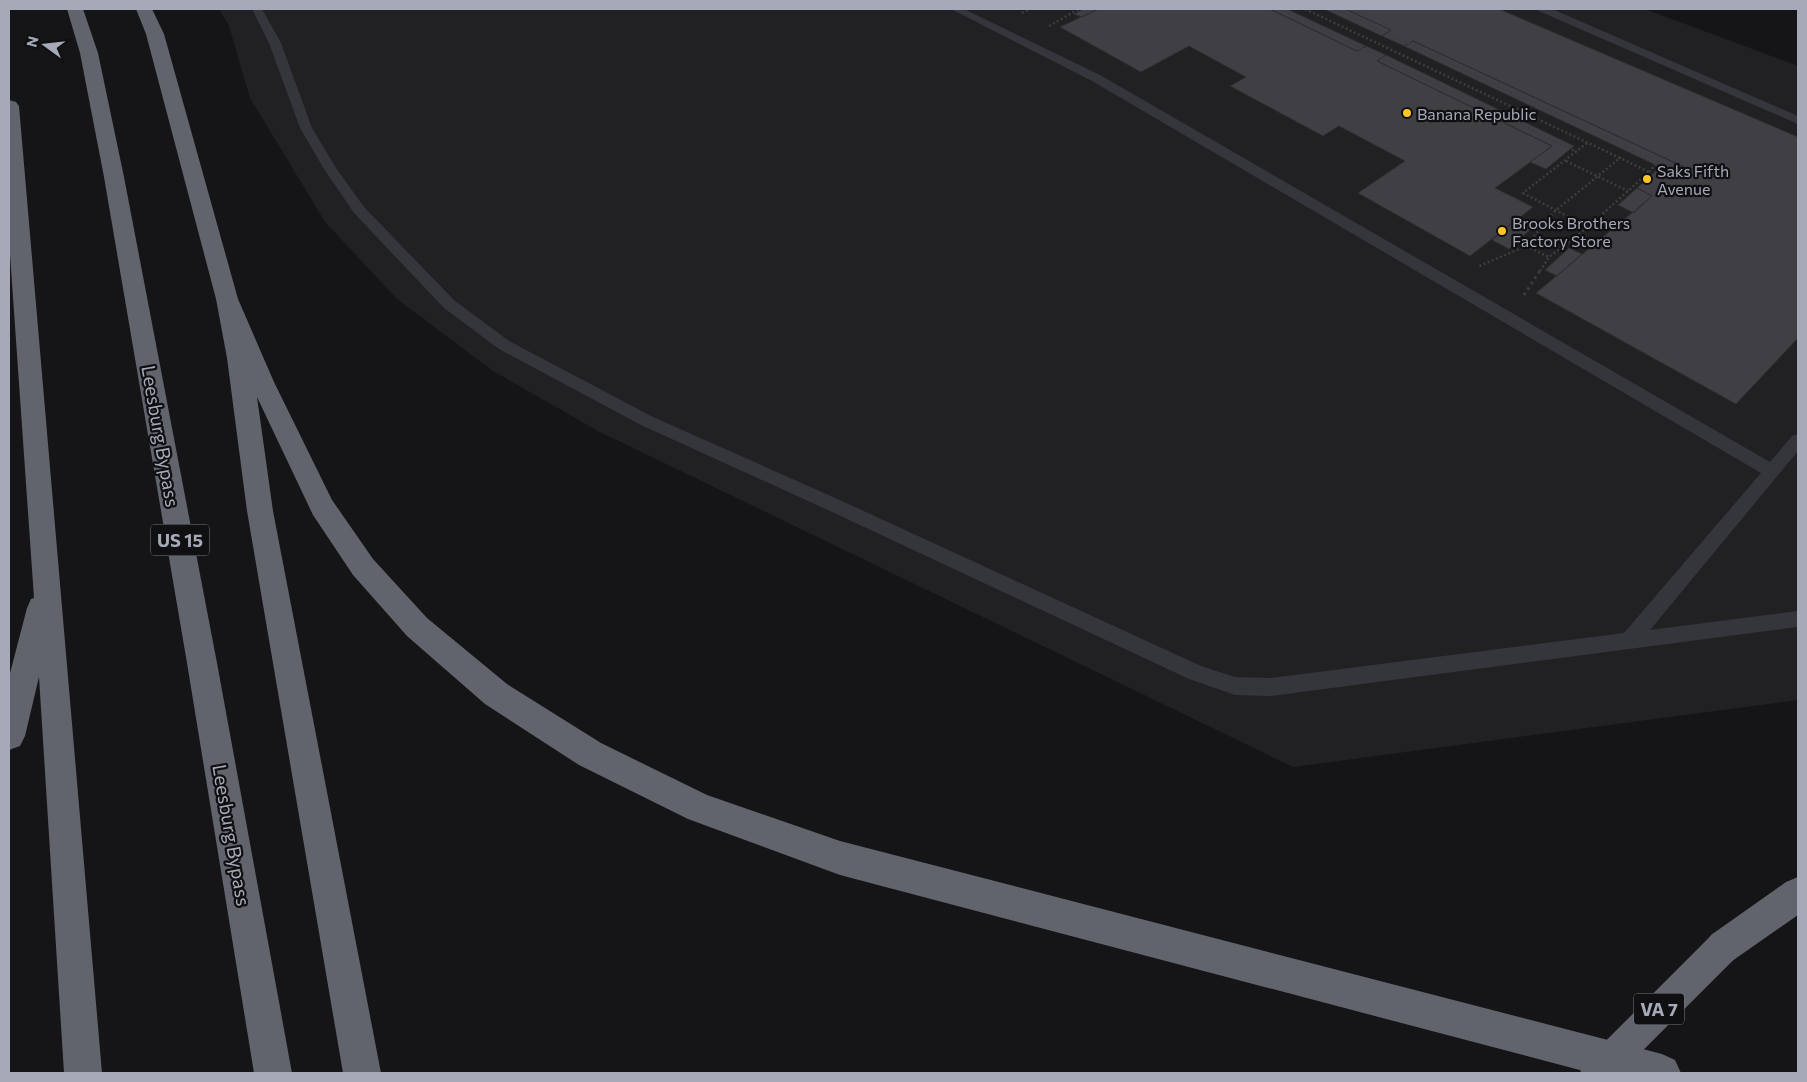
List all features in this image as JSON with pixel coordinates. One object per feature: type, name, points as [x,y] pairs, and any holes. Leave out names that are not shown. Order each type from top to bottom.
[{"type":"highway","name":"Leesburg Bypass","points":[[75,9],[90,53],[114,177],[202,663],[273,1073]]},
{"type":"highway","points":[[144,9],[155,34],[227,299],[239,358],[260,511],[284,654],[362,1073]]},
{"type":"highway","points":[[9,106],[47,585],[82,1073]]},
{"type":"highway","points":[[227,299],[262,382],[322,507],[363,567],[418,627],[496,694],[590,754],[700,808],[840,858],[1662,1073]]},
{"type":"highway","points":[[9,736],[47,585]]},
{"type":"highway","name":"VA 7","points":[[1597,1073],[1723,947],[1798,894]]},
{"type":"highway","points":[[1354,992],[1587,1073]]},
{"type":"lane","points":[[257,9],[275,43],[306,128],[330,169],[359,210],[449,304],[504,345],[655,425],[836,506],[1196,674],[1235,686],[1271,687],[1798,619]]},
{"type":"lane","points":[[956,9],[1096,78],[1772,471]]},
{"type":"lane","points":[[1543,9],[1798,120]]},
{"type":"lane","points":[[1630,641],[1798,440]]},
{"type":"path","points":[[1045,31],[1047,26],[1078,9]]},
{"type":"path","points":[[1280,9],[1576,152]]},
{"type":"path","points":[[1305,9],[1649,172]]},
{"type":"path","points":[[1335,9],[1658,162],[1588,227],[1549,257],[1522,298]]},
{"type":"path","points":[[1587,143],[1523,193],[1588,227]]},
{"type":"path","points":[[1474,269],[1526,246],[1555,210],[1620,158]]},
{"type":"path","points":[[1565,160],[1628,191]]},
{"type":"path","points":[[1526,246],[1549,257]]},
{"type":"shaded area","points":[[219,9],[1645,9],[1798,66],[1798,700],[1293,767],[598,431],[493,371],[397,299],[325,222],[250,98],[229,26]]},
{"type":"building","points":[[1084,9],[1098,9],[1082,17],[1074,14]]},
{"type":"building","points":[[1098,9],[1270,9],[1357,51],[1366,46],[1386,55],[1377,61],[1552,146],[1495,188],[1533,207],[1470,256],[1358,193],[1405,161],[1339,126],[1323,136],[1230,86],[1246,77],[1189,46],[1141,72],[1060,27]]},
{"type":"building","points":[[1270,9],[1287,9],[1366,46],[1357,51]]},
{"type":"building","points":[[1324,9],[1345,9],[1391,30],[1382,36]]},
{"type":"building","points":[[1345,9],[1499,9],[1798,137],[1798,338],[1736,404],[1536,293],[1652,196],[1637,188],[1660,167],[1676,174],[1684,167],[1413,41],[1404,46],[1382,36],[1391,30]]},
{"type":"building","points":[[1413,41],[1684,167],[1676,174],[1404,46]]},
{"type":"building","points":[[1386,55],[1574,146],[1546,169],[1530,162],[1552,146],[1377,61]]},
{"type":"building","points":[[1637,188],[1652,196],[1634,213],[1618,205]]},
{"type":"building","points":[[1516,220],[1532,228],[1509,249],[1492,240]]},
{"type":"building","points":[[1569,248],[1582,254],[1557,276],[1545,270]]},
{"type":"place","name":"Banana Republic","points":[[1407,113]]},
{"type":"place","name":"Saks Fifth Avenue","points":[[1647,179]]},
{"type":"place","name":"Brooks Brothers Factory Store","points":[[1502,231]]}]
